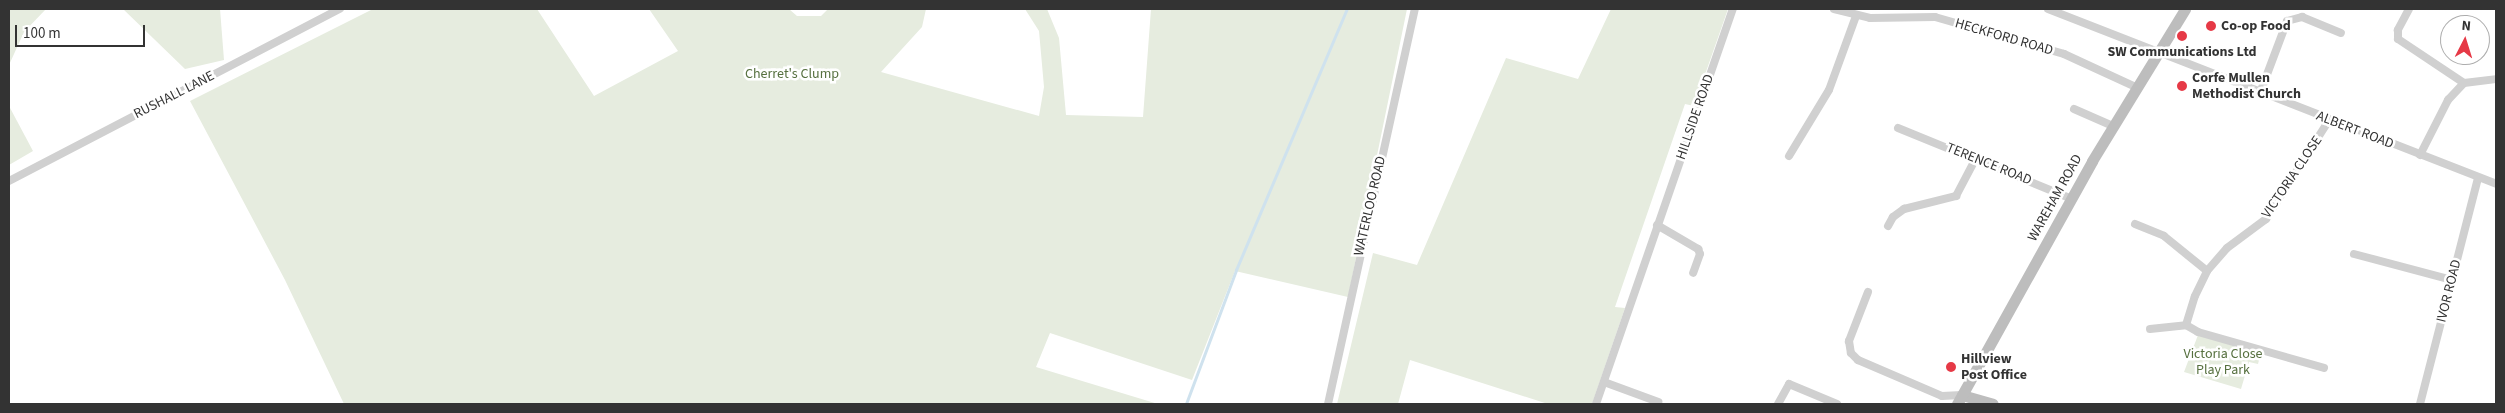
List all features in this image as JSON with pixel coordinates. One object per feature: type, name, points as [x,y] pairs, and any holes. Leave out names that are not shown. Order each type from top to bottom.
[{"type":"street","name":"RUSHALL LANE","points":[[9,181],[340,9]]},
{"type":"street","name":"WATERLOO ROAD","points":[[1328,404],[1415,9]]},
{"type":"street","name":"HILLSIDE ROAD","points":[[1596,404],[1733,9]]},
{"type":"street","name":"HECKFORD ROAD","points":[[1834,9],[1856,16],[1935,18],[2064,54],[2138,88]]},
{"type":"street","name":"ALBERT ROAD","points":[[2048,9],[2260,94],[2496,184]]},
{"type":"street","name":"WAREHAM ROAD","points":[[1960,400],[2113,126],[2159,54],[2184,9]]},
{"type":"street","points":[[2409,9],[2398,30],[2398,39],[2464,83]]},
{"type":"street","points":[[1789,156],[1829,90],[1856,16]]},
{"type":"street","points":[[2260,94],[2287,21],[2302,17],[2341,33]]},
{"type":"street","points":[[2420,155],[2448,100],[2464,83],[2496,79]]},
{"type":"street","points":[[2074,109],[2113,126]]},
{"type":"street","name":"VICTORIA CLOSE","points":[[2186,325],[2194,296],[2207,271],[2226,248],[2266,219],[2329,120]]},
{"type":"street","name":"TERENCE ROAD","points":[[1909,122],[1902,129],[2072,199]]},
{"type":"street","points":[[1888,226],[1893,217],[1904,209],[1956,196],[1976,158]]},
{"type":"street","name":"IVOR ROAD","points":[[2420,404],[2478,178]]},
{"type":"street","points":[[2135,224],[2164,236],[2207,271]]},
{"type":"street","points":[[1657,225],[1698,249],[1700,254],[1693,274]]},
{"type":"street","points":[[2354,254],[2452,280]]},
{"type":"street","points":[[1868,292],[1849,341],[1851,352],[1858,360],[1942,396],[1993,404]]},
{"type":"street","points":[[2150,329],[2186,325],[2198,332],[2324,368]]},
{"type":"street","points":[[1604,382],[1658,402]]},
{"type":"street","points":[[1778,404],[1789,384],[1837,404]]},
{"type":"green space","points":[[9,9],[46,9],[24,32],[9,65]]},
{"type":"green space","points":[[123,9],[220,9],[224,60],[185,69]]},
{"type":"green space","name":"Cherret's Clump","points":[[373,9],[537,9],[594,96],[678,51],[649,9],[789,9],[797,16],[821,16],[828,9],[926,9],[922,27],[881,72],[1039,116],[1044,87],[1039,31],[1025,9],[1047,9],[1059,38],[1066,115],[1143,117],[1151,9],[1407,9],[1348,297],[1235,271],[1192,380],[1050,333],[1036,367],[1158,404],[344,404],[285,280],[190,101]]},
{"type":"green space","points":[[1611,9],[1728,9],[1694,106],[1685,104],[1615,307],[1625,308],[1592,404],[1548,404],[1410,360],[1398,404],[1337,404],[1373,253],[1417,265],[1506,58],[1578,79]]},
{"type":"green space","points":[[9,106],[33,151],[9,165]]},
{"type":"green space","name":"Victoria Close Play Park","points":[[2198,335],[2261,352],[2258,364],[2249,362],[2241,389],[2184,372]]},
{"type":"waterway","points":[[1186,404],[1236,270],[1347,9]]},
{"type":"place","name":"Co-op Food","points":[[2211,26]]},
{"type":"place","name":"SW Communications Ltd","points":[[2182,36]]},
{"type":"place","name":"Corfe Mullen Methodist Church","points":[[2182,86]]},
{"type":"place","name":"Hillview Post Office","points":[[1951,367]]}]
